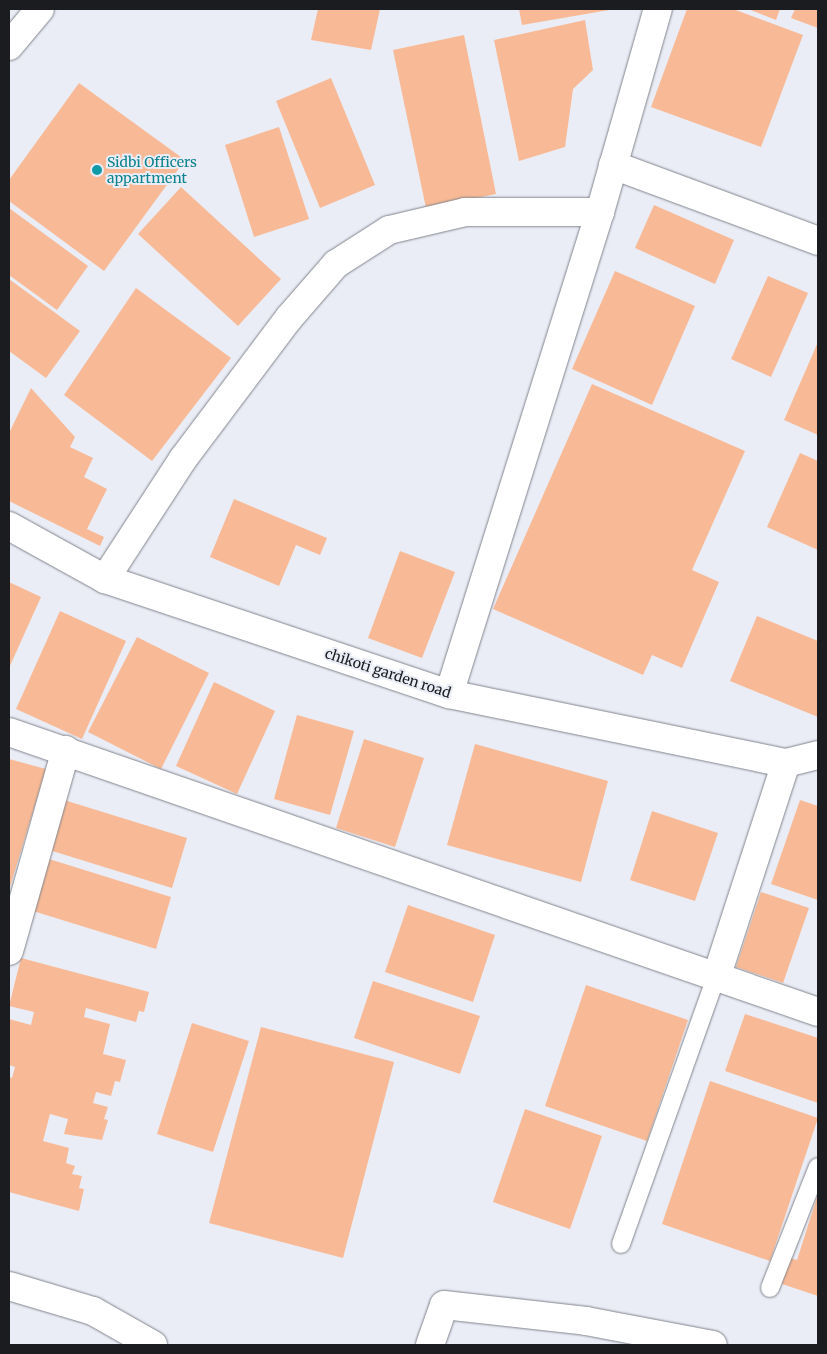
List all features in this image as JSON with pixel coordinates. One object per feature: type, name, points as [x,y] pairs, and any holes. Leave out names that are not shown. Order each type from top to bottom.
[{"type":"street","points":[[9,46],[40,9]]},
{"type":"street","points":[[449,694],[600,212],[658,9]]},
{"type":"street","points":[[613,165],[818,241]]},
{"type":"street","points":[[105,579],[183,459],[289,318],[336,264],[389,230],[466,212],[600,212]]},
{"type":"street","name":"chikoti garden road","points":[[9,526],[105,579],[449,694],[786,764]]},
{"type":"street","points":[[9,732],[717,975],[818,1012]]},
{"type":"street","points":[[9,951],[66,750]]},
{"type":"street","points":[[717,975],[786,764],[818,755]]},
{"type":"street","points":[[9,1286],[94,1311],[153,1345]]},
{"type":"street","points":[[430,1345],[444,1305],[586,1321],[714,1345]]},
{"type":"lane","points":[[620,1244],[717,975]]},
{"type":"lane","points":[[770,1288],[818,1167]]},
{"type":"building","points":[[318,9],[380,9],[371,50],[311,40]]},
{"type":"building","points":[[519,9],[609,9],[609,10],[522,25]]},
{"type":"building","points":[[687,9],[733,9],[803,35],[761,147],[651,107]]},
{"type":"building","points":[[748,9],[780,9],[776,20]]},
{"type":"building","points":[[795,9],[818,9],[818,28],[791,18]]},
{"type":"building","points":[[585,20],[593,70],[573,89],[565,147],[519,161],[494,40]]},
{"type":"building","points":[[464,35],[496,194],[426,208],[393,50]]},
{"type":"building","points":[[331,78],[375,185],[320,208],[276,101]]},
{"type":"building","name":"Sidbi Officers appartment","points":[[79,83],[185,160],[104,271],[9,201],[9,180]]},
{"type":"building","points":[[279,127],[309,219],[254,237],[225,145]]},
{"type":"building","points":[[181,187],[281,279],[238,326],[138,234]]},
{"type":"building","points":[[654,205],[734,240],[715,284],[635,248]]},
{"type":"building","points":[[9,208],[88,266],[57,310],[9,275]]},
{"type":"building","points":[[615,271],[695,306],[652,405],[572,369]]},
{"type":"building","points":[[768,276],[808,293],[771,377],[731,359]]},
{"type":"building","points":[[9,279],[80,331],[46,378],[9,351]]},
{"type":"building","points":[[136,288],[231,358],[152,461],[64,395]]},
{"type":"building","points":[[818,342],[818,435],[784,420]]},
{"type":"building","points":[[592,384],[745,451],[692,570],[719,582],[682,668],[652,655],[643,675],[493,609]]},
{"type":"building","points":[[31,388],[75,437],[70,447],[93,458],[84,477],[107,489],[87,529],[104,537],[100,546],[9,501],[9,433]]},
{"type":"building","points":[[800,453],[818,461],[818,550],[767,527]]},
{"type":"building","points":[[234,499],[327,538],[320,555],[296,545],[279,586],[210,557]]},
{"type":"building","points":[[400,551],[455,572],[422,658],[368,638]]},
{"type":"building","points":[[9,582],[41,597],[9,668]]},
{"type":"building","points":[[60,611],[126,641],[82,739],[16,709]]},
{"type":"building","points":[[757,616],[818,641],[818,717],[730,681]]},
{"type":"building","points":[[137,637],[209,673],[161,769],[88,732]]},
{"type":"building","points":[[214,682],[275,711],[237,794],[176,766]]},
{"type":"building","points":[[297,715],[354,731],[330,815],[274,799]]},
{"type":"building","points":[[364,739],[424,758],[395,847],[336,828]]},
{"type":"building","points":[[475,744],[608,781],[581,882],[447,845]]},
{"type":"building","points":[[9,759],[46,769],[9,890]]},
{"type":"building","points":[[64,800],[187,838],[172,888],[49,850]]},
{"type":"building","points":[[800,800],[818,806],[818,900],[771,884]]},
{"type":"building","points":[[652,811],[718,833],[695,901],[630,880]]},
{"type":"building","points":[[49,859],[171,897],[156,949],[33,911]]},
{"type":"building","points":[[761,892],[809,908],[783,983],[736,967]]},
{"type":"building","points":[[408,905],[495,935],[473,1002],[385,972]]},
{"type":"building","points":[[21,958],[149,992],[144,1012],[139,1011],[136,1022],[86,1008],[84,1017],[110,1024],[103,1054],[126,1060],[120,1082],[115,1081],[111,1096],[96,1092],[93,1103],[108,1107],[104,1119],[108,1120],[102,1140],[64,1134],[68,1119],[50,1114],[43,1141],[69,1148],[66,1163],[75,1166],[72,1174],[82,1176],[79,1188],[84,1189],[79,1211],[9,1192],[9,1077],[12,1078],[15,1067],[9,1065],[9,1019],[31,1025],[34,1012],[9,1006]]},
{"type":"building","points":[[373,981],[480,1016],[460,1074],[354,1038]]},
{"type":"building","points":[[586,985],[688,1020],[647,1141],[545,1106]]},
{"type":"building","points":[[745,1014],[818,1038],[818,1103],[725,1071]]},
{"type":"building","points":[[192,1023],[249,1041],[213,1152],[157,1134]]},
{"type":"building","points":[[261,1027],[394,1062],[343,1258],[209,1223]]},
{"type":"building","points":[[710,1081],[818,1118],[770,1261],[662,1224]]},
{"type":"building","points":[[525,1109],[602,1136],[570,1229],[493,1202]]},
{"type":"building","points":[[818,1194],[818,1296],[779,1283],[787,1257],[797,1260]]},
{"type":"place","name":"Sidbi Officers appartment","points":[[97,170]]}]
